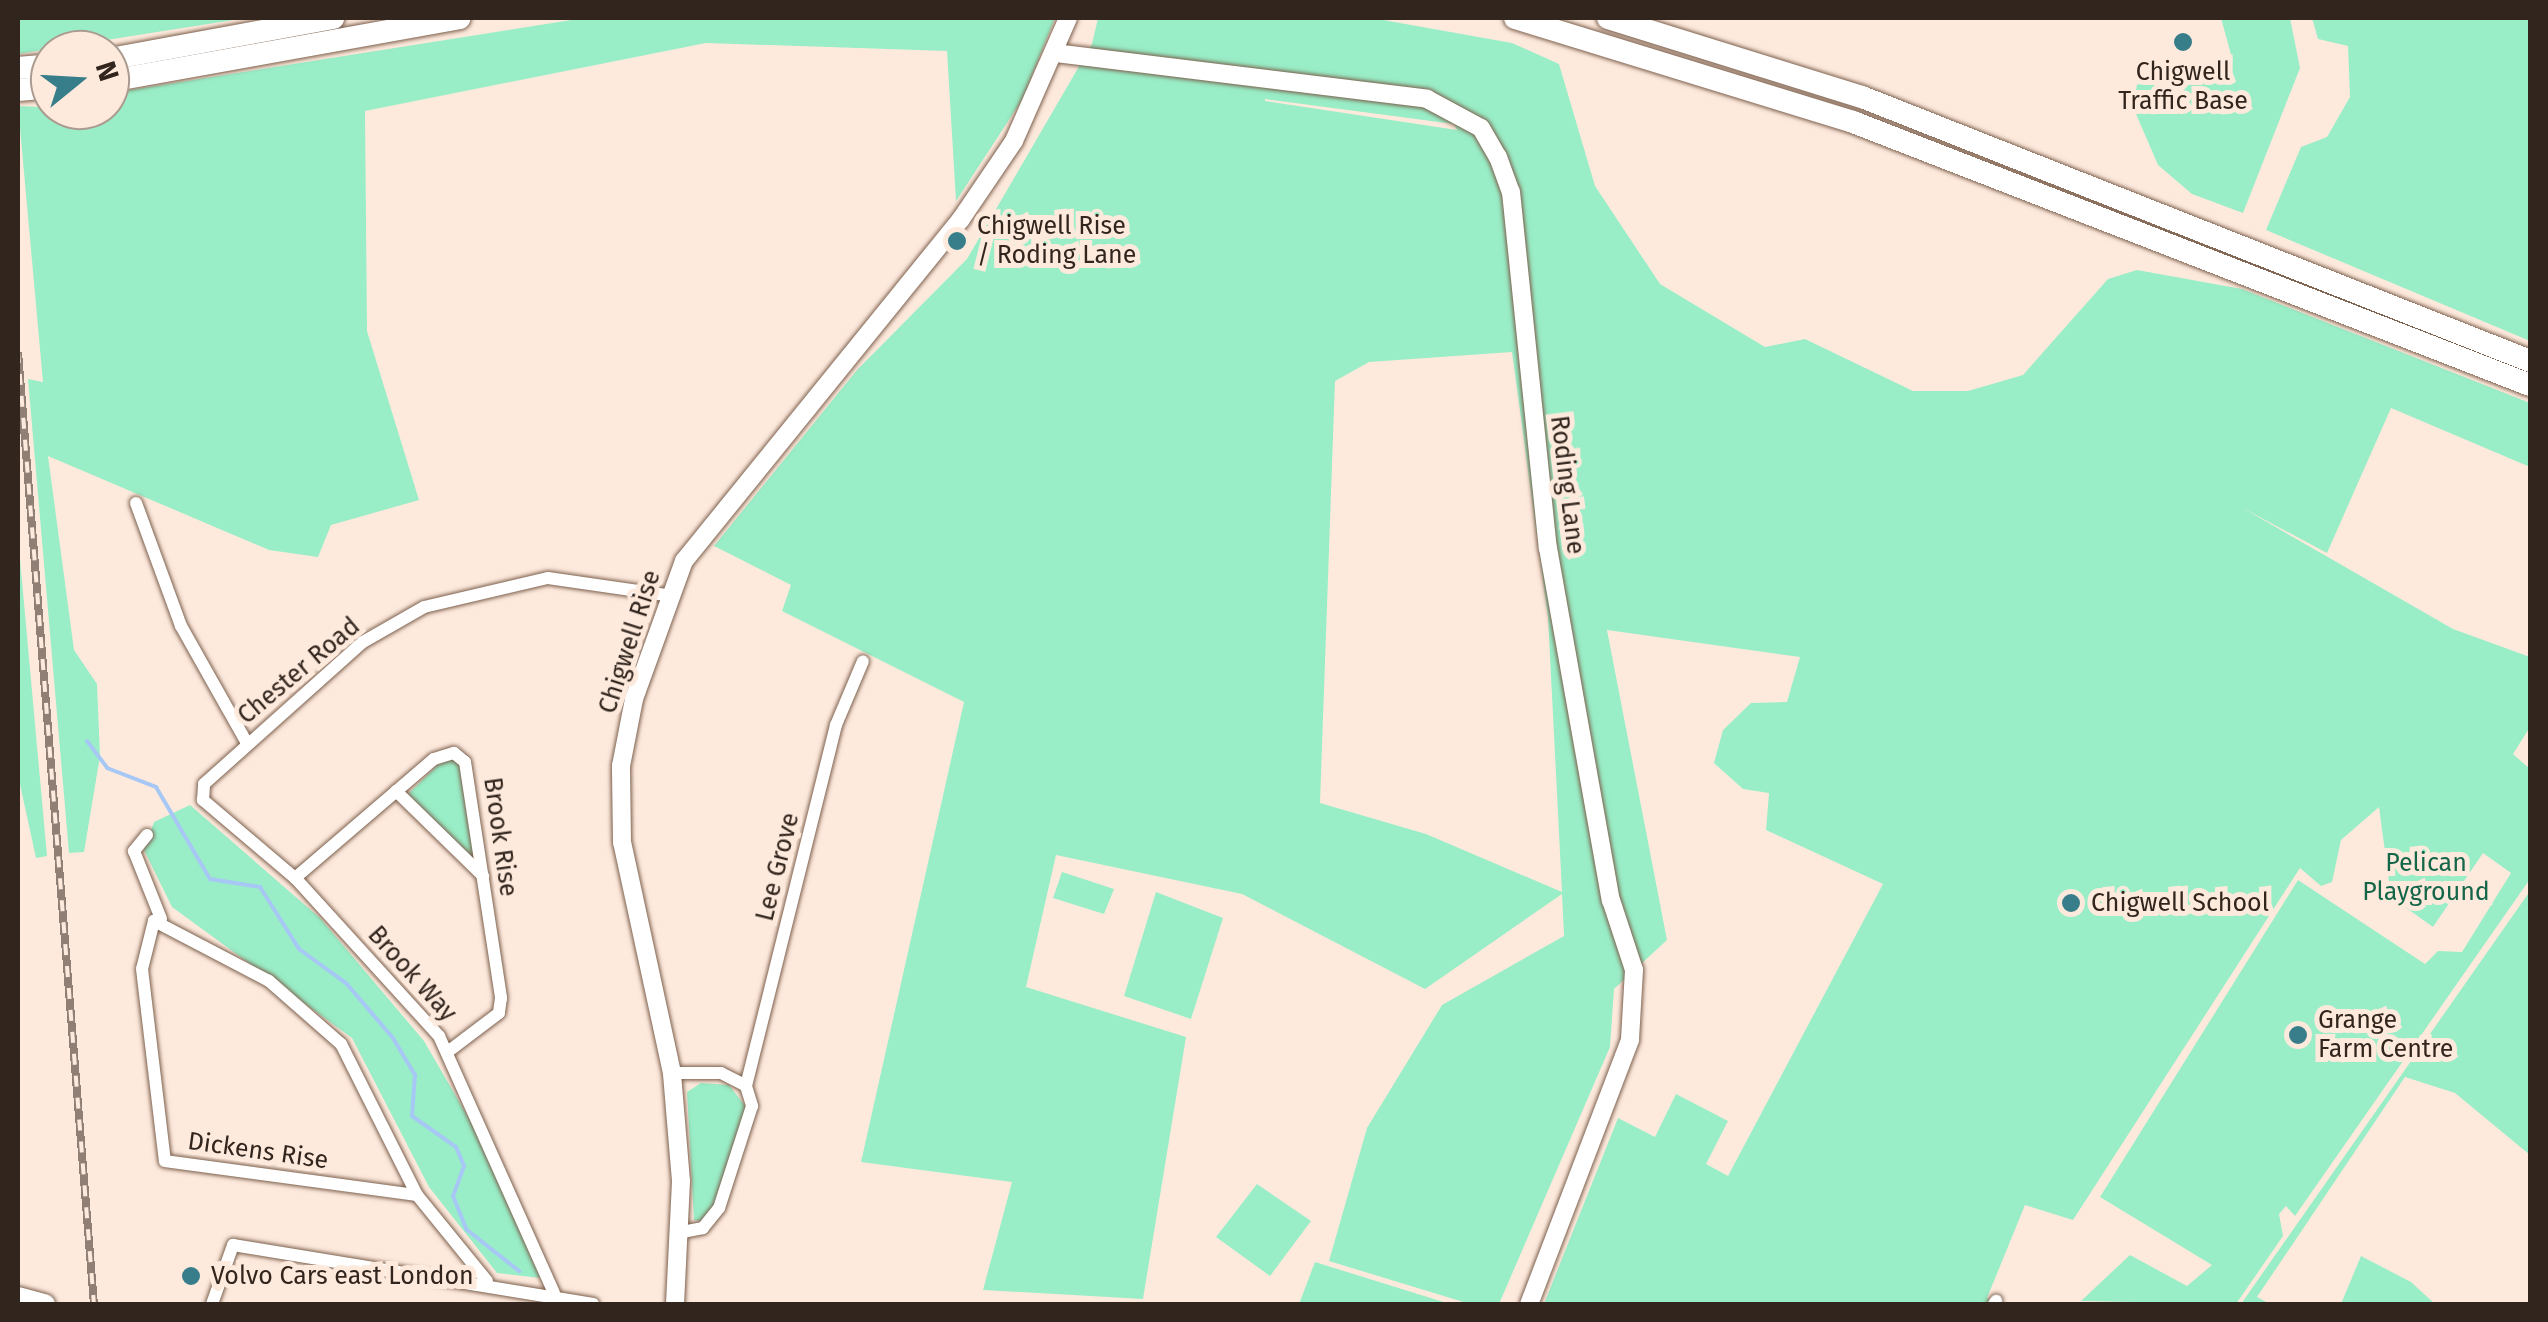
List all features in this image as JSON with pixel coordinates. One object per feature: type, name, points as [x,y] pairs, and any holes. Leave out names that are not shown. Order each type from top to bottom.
[{"type":"highway","points":[[130,55],[333,18]]},
{"type":"highway","points":[[130,77],[458,18]]},
{"type":"highway","points":[[1514,18],[1854,122],[2530,385]]},
{"type":"highway","points":[[1608,18],[1862,97],[2530,361]]},
{"type":"main road","points":[[18,1297],[44,1304]]},
{"type":"street","points":[[1054,54],[1066,23]]},
{"type":"street","name":"Chigwell Rise","points":[[674,1304],[682,1232],[672,1073],[622,842],[621,766],[666,595],[709,522],[961,220],[1014,141],[1054,54]]},
{"type":"street","name":"Roding Lane","points":[[1054,54],[1427,99],[1481,128],[1498,157],[1511,192],[1548,548],[1612,900],[1634,970],[1630,1040],[1529,1304]]},
{"type":"street","points":[[136,503],[181,626],[247,743]]},
{"type":"street","name":"Chester Road","points":[[204,784],[363,642],[459,595],[548,578],[666,595]]},
{"type":"street","name":"Lee Grove","points":[[682,1232],[703,1228],[720,1208],[752,1106],[746,1086],[836,725],[862,661]]},
{"type":"street","name":"Brook Rise","points":[[295,878],[434,758],[454,753],[465,762],[499,1013],[448,1051]]},
{"type":"street","name":"Brook Way","points":[[204,784],[204,800],[295,878],[448,1051],[554,1293]]},
{"type":"street","points":[[396,791],[482,876]]},
{"type":"street","points":[[147,834],[134,851],[158,920],[269,981],[341,1044],[418,1195],[487,1281]]},
{"type":"street","name":"Dickens Rise","points":[[158,920],[142,969],[164,1161],[418,1195]]},
{"type":"street","points":[[672,1073],[721,1072],[746,1086]]},
{"type":"street","points":[[212,1304],[223,1251],[233,1244],[487,1281],[594,1304]]},
{"type":"green space","points":[[18,18],[246,18],[130,36],[130,30],[30,30],[30,52],[18,54]]},
{"type":"green space","points":[[584,18],[1055,18],[1022,100],[956,201],[947,51],[706,43],[365,111],[367,331],[419,500],[331,525],[318,557],[269,550],[48,456],[74,650],[97,684],[100,756],[84,852],[69,853],[28,379],[43,382],[18,106],[30,107],[30,130],[130,130],[130,90]]},
{"type":"green space","name":"Pelican Playground","points":[[1098,18],[1372,18],[1512,43],[1559,64],[1595,186],[1660,284],[1765,347],[1805,339],[1913,391],[1968,391],[2023,375],[2108,279],[2137,270],[2242,289],[2530,403],[2530,467],[2391,408],[2327,553],[2241,507],[2453,629],[2530,657],[2530,727],[2513,754],[2530,769],[2530,879],[2295,1216],[2286,1206],[2279,1214],[2283,1236],[2236,1304],[2081,1301],[2130,1255],[2187,1286],[2212,1265],[2100,1197],[2298,880],[2425,964],[2438,951],[2462,952],[2511,873],[2483,853],[2433,927],[2391,897],[2379,807],[2341,840],[2332,882],[2321,886],[2300,868],[2073,1220],[2025,1205],[1987,1298],[1996,1304],[1544,1304],[1618,1118],[1655,1137],[1676,1094],[1728,1121],[1706,1164],[1728,1176],[1883,884],[1766,830],[1769,793],[1743,789],[1714,763],[1723,730],[1751,703],[1787,702],[1800,657],[1607,630],[1667,940],[1614,989],[1610,1047],[1499,1304],[1470,1304],[1329,1261],[1367,1128],[1442,1005],[1564,936],[1562,894],[1425,989],[1242,894],[1056,855],[1026,987],[1186,1037],[1143,1299],[983,1290],[1012,1182],[861,1162],[964,702],[782,611],[791,585],[714,546],[857,370],[967,259],[1092,44]],"holes":[[[1265,101],[1454,124],[1457,130]],[[1512,352],[1548,617],[1562,892],[1426,834],[1320,803],[1335,381],[1369,362]]]},
{"type":"green space","points":[[2221,18],[2290,18],[2300,68],[2243,213],[2192,194],[2158,165],[2127,93],[2140,83],[2210,81],[2233,62]]},
{"type":"green space","points":[[2312,18],[2530,18],[2530,341],[2266,230],[2301,147],[2327,137],[2350,97],[2348,46],[2318,39]]},
{"type":"green space","points":[[18,537],[47,856],[36,858],[18,775]]},
{"type":"green space","points":[[445,758],[465,762],[475,861],[408,794]]},
{"type":"green space","points":[[190,805],[320,918],[424,1041],[490,1155],[540,1278],[497,1273],[429,1187],[352,1038],[172,907],[144,850],[154,822]]},
{"type":"green space","points":[[1062,872],[1114,889],[1104,914],[1053,898]]},
{"type":"green space","points":[[2530,891],[2530,1155],[2455,1093],[2405,1077],[2257,1297],[2270,1304],[2241,1304]]},
{"type":"green space","points":[[1156,892],[1223,918],[1191,1019],[1124,996]]},
{"type":"green space","points":[[701,1083],[729,1085],[746,1107],[717,1206],[703,1221],[694,1220],[687,1092]]},
{"type":"green space","points":[[1257,1184],[1311,1221],[1270,1276],[1216,1237]]},
{"type":"green space","points":[[2361,1256],[2411,1282],[2435,1304],[2341,1304]]},
{"type":"green space","points":[[1315,1262],[1450,1304],[1299,1304]]},
{"type":"waterway","points":[[87,741],[107,768],[156,787],[210,879],[260,887],[299,949],[346,983],[393,1038],[415,1075],[412,1116],[456,1147],[464,1166],[453,1196],[466,1229],[519,1271]]},
{"type":"railway","points":[[18,352],[94,1304]]},
{"type":"place","name":"Chigwell Traffic Base","points":[[2183,42]]},
{"type":"place","name":"Chigwell Rise / Roding Lane","points":[[957,241]]},
{"type":"place","name":"Chigwell School","points":[[2071,903]]},
{"type":"place","name":"Grange Farm Centre","points":[[2298,1035]]},
{"type":"place","name":"Volvo Cars east London","points":[[191,1276]]}]
